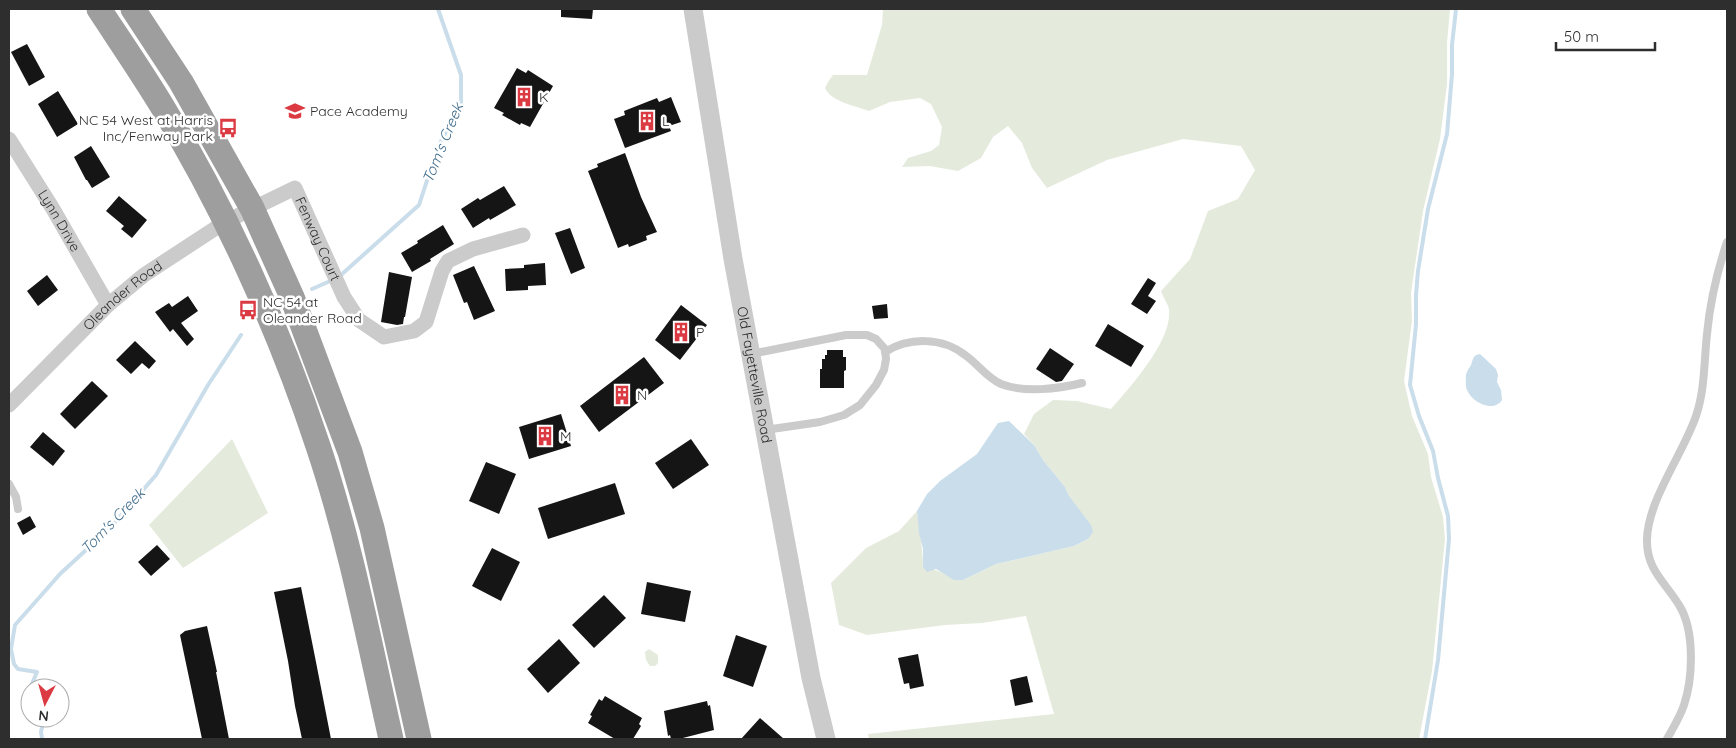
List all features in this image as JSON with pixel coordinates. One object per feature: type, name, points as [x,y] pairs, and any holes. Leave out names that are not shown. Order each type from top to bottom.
[{"type":"highway","points":[[99,9],[163,107],[225,222],[253,280],[288,366],[318,446],[342,524],[390,739]]},
{"type":"highway","points":[[133,9],[181,82],[252,208],[292,297],[350,452],[372,528],[419,739]]},
{"type":"street","name":"Old Fayetteville Road","points":[[693,9],[751,354],[811,678],[826,739]]},
{"type":"street","name":"Lynn Drive","points":[[9,139],[53,209],[108,305]]},
{"type":"street","name":"Fenway Court","points":[[252,208],[295,188],[344,297],[359,320],[384,337],[414,331],[426,322],[442,271],[448,261],[473,249],[523,235]]},
{"type":"street","name":"Oleander Road","points":[[9,405],[108,305],[144,275],[225,222],[252,208]]},
{"type":"lane","points":[[1667,739],[1679,718],[1687,694],[1690,642],[1687,624],[1680,607],[1651,564],[1647,553],[1647,537],[1659,495],[1688,437],[1696,416],[1705,372],[1711,299],[1727,242]]},
{"type":"lane","points":[[751,354],[846,335],[867,335],[876,339],[885,349],[884,370],[876,385],[860,405],[844,415],[820,422],[765,430]]},
{"type":"lane","points":[[885,352],[895,346],[908,342],[922,341],[935,343],[965,354],[992,379],[1002,384],[1037,389],[1067,387],[1082,383]]},
{"type":"lane","points":[[9,484],[16,497],[18,509]]},
{"type":"shaded area","points":[[883,9],[1450,9],[1447,43],[1447,84],[1440,139],[1423,211],[1411,293],[1412,321],[1404,381],[1412,416],[1428,454],[1431,477],[1443,517],[1445,539],[1432,671],[1419,739],[869,739],[868,734],[1054,714],[1026,616],[982,623],[945,625],[867,635],[839,625],[831,583],[866,548],[899,531],[917,511],[923,567],[963,580],[996,564],[1074,546],[1088,539],[1065,487],[1024,434],[1034,414],[1053,400],[1077,401],[1111,409],[1149,362],[1164,335],[1169,309],[1161,291],[1190,259],[1208,211],[1238,199],[1255,170],[1241,146],[1183,139],[1107,160],[1047,188],[1032,168],[1022,143],[1008,126],[993,137],[981,158],[958,171],[930,166],[902,167],[908,158],[931,151],[939,145],[942,127],[931,104],[920,98],[890,102],[869,111],[838,100],[828,93],[825,88],[833,75],[867,75],[882,25]]},
{"type":"shaded area","points":[[232,439],[268,513],[183,568],[149,525]]},
{"type":"shaded area","points":[[649,649],[658,655],[658,663],[655,666],[650,666],[646,660],[645,652]]},
{"type":"water","points":[[1480,354],[1496,369],[1498,375],[1497,382],[1501,390],[1502,400],[1493,406],[1487,406],[1476,401],[1466,387],[1466,373],[1476,355]]},
{"type":"water","points":[[1009,421],[1034,445],[1091,525],[1093,532],[1088,539],[1074,546],[996,564],[963,580],[954,580],[936,569],[927,572],[923,567],[923,549],[917,511],[927,494],[940,481],[977,454],[998,423]]},
{"type":"building","points":[[561,9],[593,9],[592,19],[561,17]]},
{"type":"building","points":[[27,44],[45,77],[29,86],[11,52]]},
{"type":"building","name":"K","points":[[517,68],[526,73],[528,70],[553,86],[530,127],[521,123],[520,125],[494,108]]},
{"type":"building","points":[[58,91],[78,124],[57,137],[38,104]]},
{"type":"building","name":"L","points":[[671,97],[681,122],[669,126],[671,131],[625,148],[614,119],[625,115],[624,111],[657,98],[659,102]]},
{"type":"building","points":[[91,146],[110,177],[92,188],[74,157]]},
{"type":"building","points":[[625,153],[641,197],[657,232],[646,236],[647,240],[629,247],[628,244],[618,248],[588,171],[598,167],[597,164]]},
{"type":"building","points":[[504,186],[516,205],[473,228],[461,209],[478,198],[480,200]]},
{"type":"building","points":[[119,196],[147,220],[132,238],[121,229],[124,226],[106,211]]},
{"type":"building","points":[[443,225],[454,244],[412,272],[401,253]]},
{"type":"building","points":[[570,228],[585,268],[571,274],[555,233]]},
{"type":"building","points":[[545,263],[546,285],[528,286],[528,290],[506,291],[505,269],[524,268],[524,265]]},
{"type":"building","points":[[474,266],[495,311],[474,320],[467,302],[464,303],[453,275]]},
{"type":"building","points":[[389,272],[412,277],[403,324],[397,325],[381,322]]},
{"type":"building","points":[[47,275],[58,290],[38,306],[27,291]]},
{"type":"building","points":[[1148,278],[1156,283],[1148,296],[1156,301],[1147,314],[1131,304]]},
{"type":"building","points":[[188,296],[198,311],[181,323],[194,339],[187,346],[173,329],[170,332],[155,312],[169,303],[172,307]]},
{"type":"building","points":[[887,304],[888,318],[874,319],[872,306]]},
{"type":"building","name":"P","points":[[681,305],[707,325],[680,360],[655,340]]},
{"type":"building","points":[[1108,324],[1144,346],[1131,367],[1095,346]]},
{"type":"building","points":[[135,341],[156,361],[149,369],[142,363],[131,374],[116,360]]},
{"type":"building","points":[[1050,348],[1074,364],[1062,381],[1056,382],[1036,369]]},
{"type":"building","points":[[827,350],[843,350],[843,357],[846,357],[844,388],[820,388],[820,369],[822,369],[822,359],[825,359]]},
{"type":"building","name":"N","points":[[644,357],[664,383],[599,432],[580,406]]},
{"type":"building","points":[[92,381],[108,396],[75,429],[60,414]]},
{"type":"building","name":"M","points":[[561,414],[571,446],[529,459],[519,427]]},
{"type":"building","points":[[43,432],[65,451],[53,466],[30,447]]},
{"type":"building","points":[[691,439],[709,465],[673,489],[655,463]]},
{"type":"building","points":[[486,462],[516,474],[499,514],[469,501]]},
{"type":"building","points":[[615,483],[625,514],[548,539],[538,508]]},
{"type":"building","points":[[30,516],[36,527],[23,535],[17,523]]},
{"type":"building","points":[[157,545],[170,559],[151,576],[138,562]]},
{"type":"building","points":[[492,548],[520,562],[501,601],[472,586]]},
{"type":"building","points":[[647,582],[691,591],[685,622],[641,614]]},
{"type":"building","points":[[301,587],[331,739],[302,739],[295,706],[274,592]]},
{"type":"building","points":[[604,595],[626,618],[594,648],[572,625]]},
{"type":"building","points":[[207,626],[229,739],[202,739],[180,635],[185,631]]},
{"type":"building","points":[[736,635],[767,646],[753,687],[723,676]]},
{"type":"building","points":[[559,639],[580,663],[548,693],[527,669]]},
{"type":"building","points":[[918,654],[924,686],[910,689],[909,683],[904,684],[898,658]]},
{"type":"building","points":[[1027,676],[1033,702],[1015,706],[1010,680]]},
{"type":"building","points":[[605,696],[642,718],[639,724],[641,726],[633,739],[615,739],[588,723],[592,716],[590,715],[599,699],[602,701]]},
{"type":"building","points":[[707,701],[708,706],[710,705],[714,730],[679,739],[671,739],[670,735],[668,736],[664,711]]},
{"type":"building","points":[[760,718],[784,739],[741,739]]},
{"type":"waterway","name":"Tom's Creek","points":[[341,275],[419,205],[438,147],[461,103],[461,75],[438,9]]},
{"type":"waterway","points":[[1425,739],[1438,660],[1449,539],[1448,516],[1433,451],[1419,416],[1410,385],[1416,324],[1418,271],[1428,209],[1447,134],[1456,9]]},
{"type":"waterway","name":"Tom's Creek","points":[[312,289],[328,282]]},
{"type":"waterway","name":"Tom's Creek","points":[[34,678],[37,672],[18,669],[14,664],[11,649],[15,625],[60,574],[111,527],[156,475],[208,385],[241,335]]},
{"type":"waterway","name":"Tom's Creek","points":[[42,728],[42,739]]},
{"type":"place","name":"K","points":[[524,97]]},
{"type":"place","name":"Pace Academy","points":[[295,111]]},
{"type":"place","name":"L","points":[[647,121]]},
{"type":"place","name":"NC 54 West at Harris Inc/Fenway Park","points":[[228,128]]},
{"type":"place","name":"NC 54 at Oleander Road","points":[[248,310]]},
{"type":"place","name":"P","points":[[681,332]]},
{"type":"place","name":"N","points":[[622,395]]},
{"type":"place","name":"M","points":[[545,436]]}]
